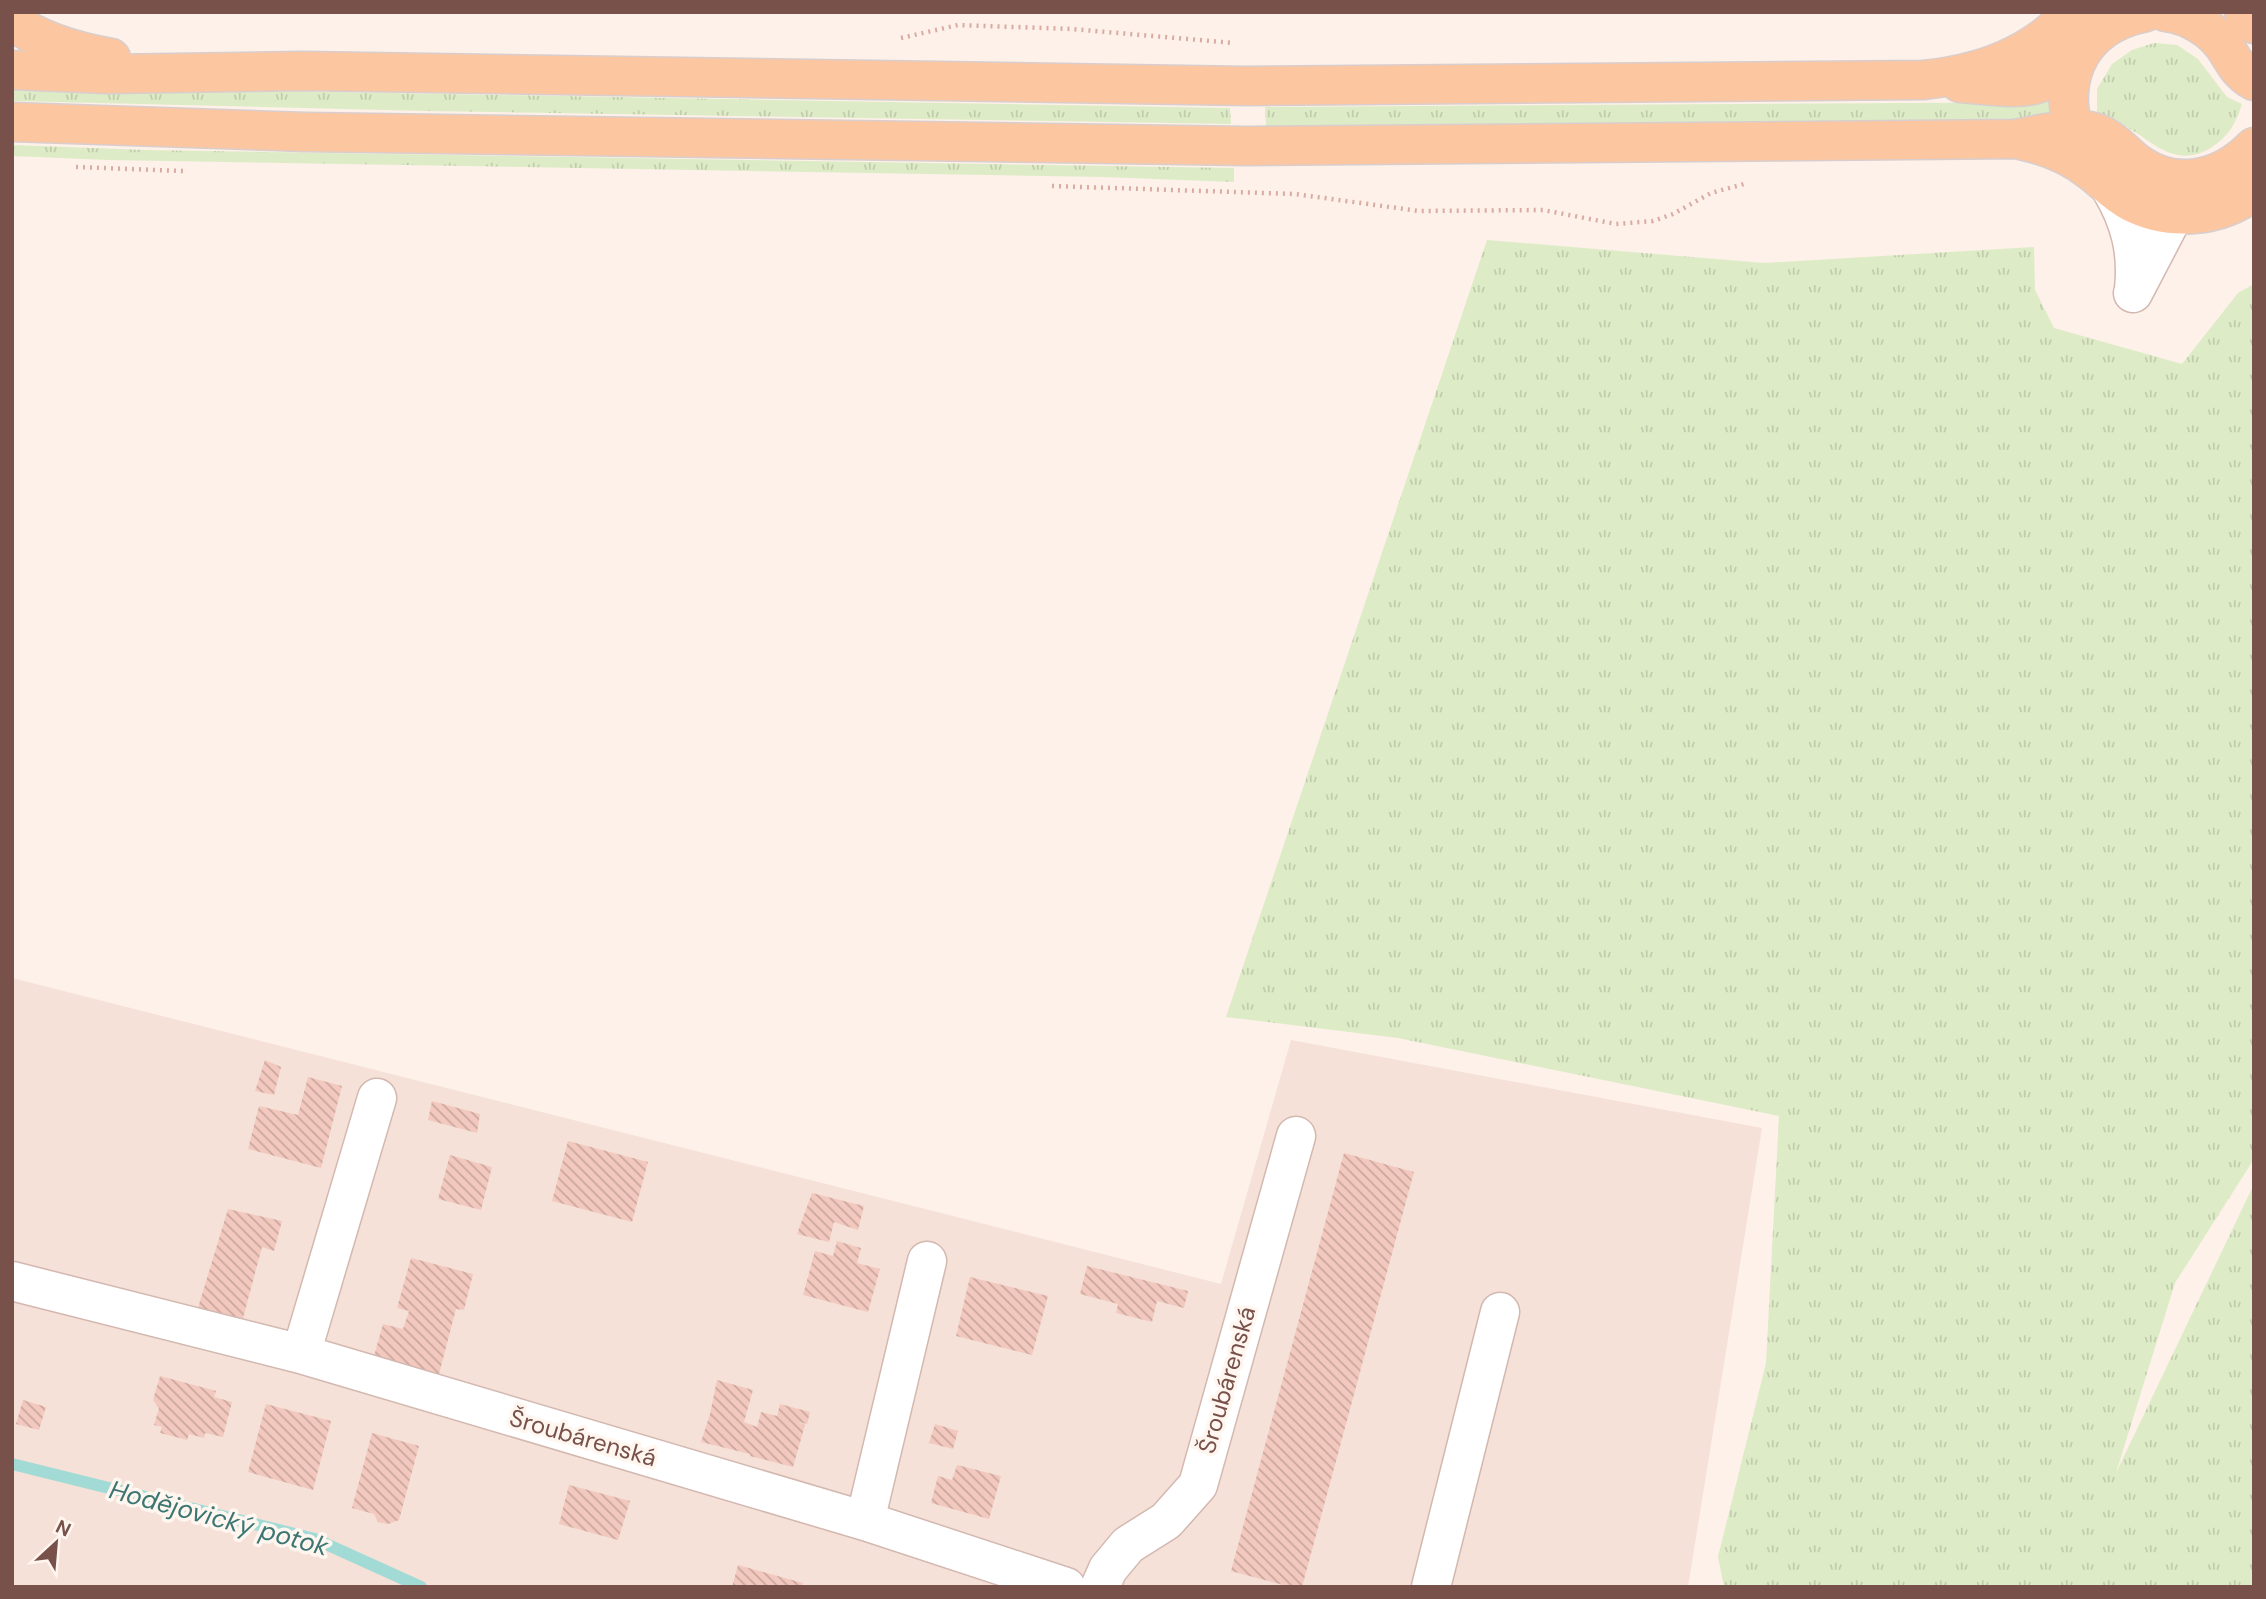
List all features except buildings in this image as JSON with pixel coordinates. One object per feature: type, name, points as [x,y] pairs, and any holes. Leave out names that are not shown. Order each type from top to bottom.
[{"type":"main road","points":[[1923,80],[1985,69],[2014,57],[2048,36],[2073,12]]},
{"type":"main road","points":[[12,70],[107,75],[303,71],[1247,86],[1923,80],[2019,88],[2038,85],[2055,77],[2070,65],[2096,35],[2112,23],[2146,12]]},
{"type":"main road","points":[[2165,12],[2203,26],[2218,38],[2243,74],[2254,80]]},
{"type":"main road","points":[[12,21],[49,41],[82,53],[115,59],[303,71]]},
{"type":"main road","points":[[2082,50],[2068,87],[2068,107],[2072,131],[2081,152],[2102,181]]},
{"type":"main road","points":[[12,122],[305,132],[1247,146],[2015,139],[2088,130],[2113,141],[2134,160],[2164,176],[2181,179],[2202,178],[2222,172],[2241,160],[2254,147]]},
{"type":"main road","points":[[2015,139],[2059,152],[2078,161],[2131,202],[2153,211],[2174,214],[2204,213],[2229,206],[2254,191]]},
{"type":"street","points":[[2102,181],[2124,211],[2132,235],[2135,257],[2132,299],[2186,193],[2202,178]]},
{"type":"street","points":[[301,1354],[377,1098]]},
{"type":"street","name":"Šroubárenská","points":[[1100,1587],[1108,1569],[1128,1545],[1166,1521],[1198,1485],[1296,1136]]},
{"type":"street","points":[[865,1521],[927,1261]]},
{"type":"street","name":"Šroubárenská","points":[[12,1281],[301,1354],[865,1521],[1066,1587]]},
{"type":"street","points":[[1431,1587],[1500,1312]]},
{"type":"path","points":[[63,167],[197,171]]},
{"type":"path","points":[[1051,186],[1295,194],[1419,211],[1543,211],[1616,224],[1653,221],[1673,214],[1711,193],[1754,183]]},
{"type":"shaded area","points":[[12,978],[1221,1284],[1291,1040],[1762,1128],[1688,1587],[12,1587]]},
{"type":"green space","points":[[2154,43],[2177,45],[2198,59],[2227,97],[2242,104],[2231,128],[2223,138],[2195,155],[2165,151],[2126,126],[2097,118],[2097,89],[2112,64],[2132,50]]},
{"type":"green space","points":[[12,84],[55,87],[1230,108],[1231,124],[427,111],[13,101]]},
{"type":"green space","points":[[2054,102],[2054,121],[1266,126],[1265,107]]},
{"type":"green space","points":[[12,145],[146,150],[1234,168],[1234,182],[1103,177],[109,160],[12,156]]},
{"type":"green space","points":[[1487,240],[1764,263],[2034,247],[2035,290],[2054,328],[2182,364],[2238,293],[2254,284],[2254,1159],[2175,1283],[2116,1473],[2254,1184],[2254,1587],[1724,1587],[1718,1557],[1766,1363],[1779,1116],[1398,1038],[1226,1017]]},
{"type":"waterway","name":"Hodějovický potok","points":[[12,1464],[315,1539],[421,1587]]}]
